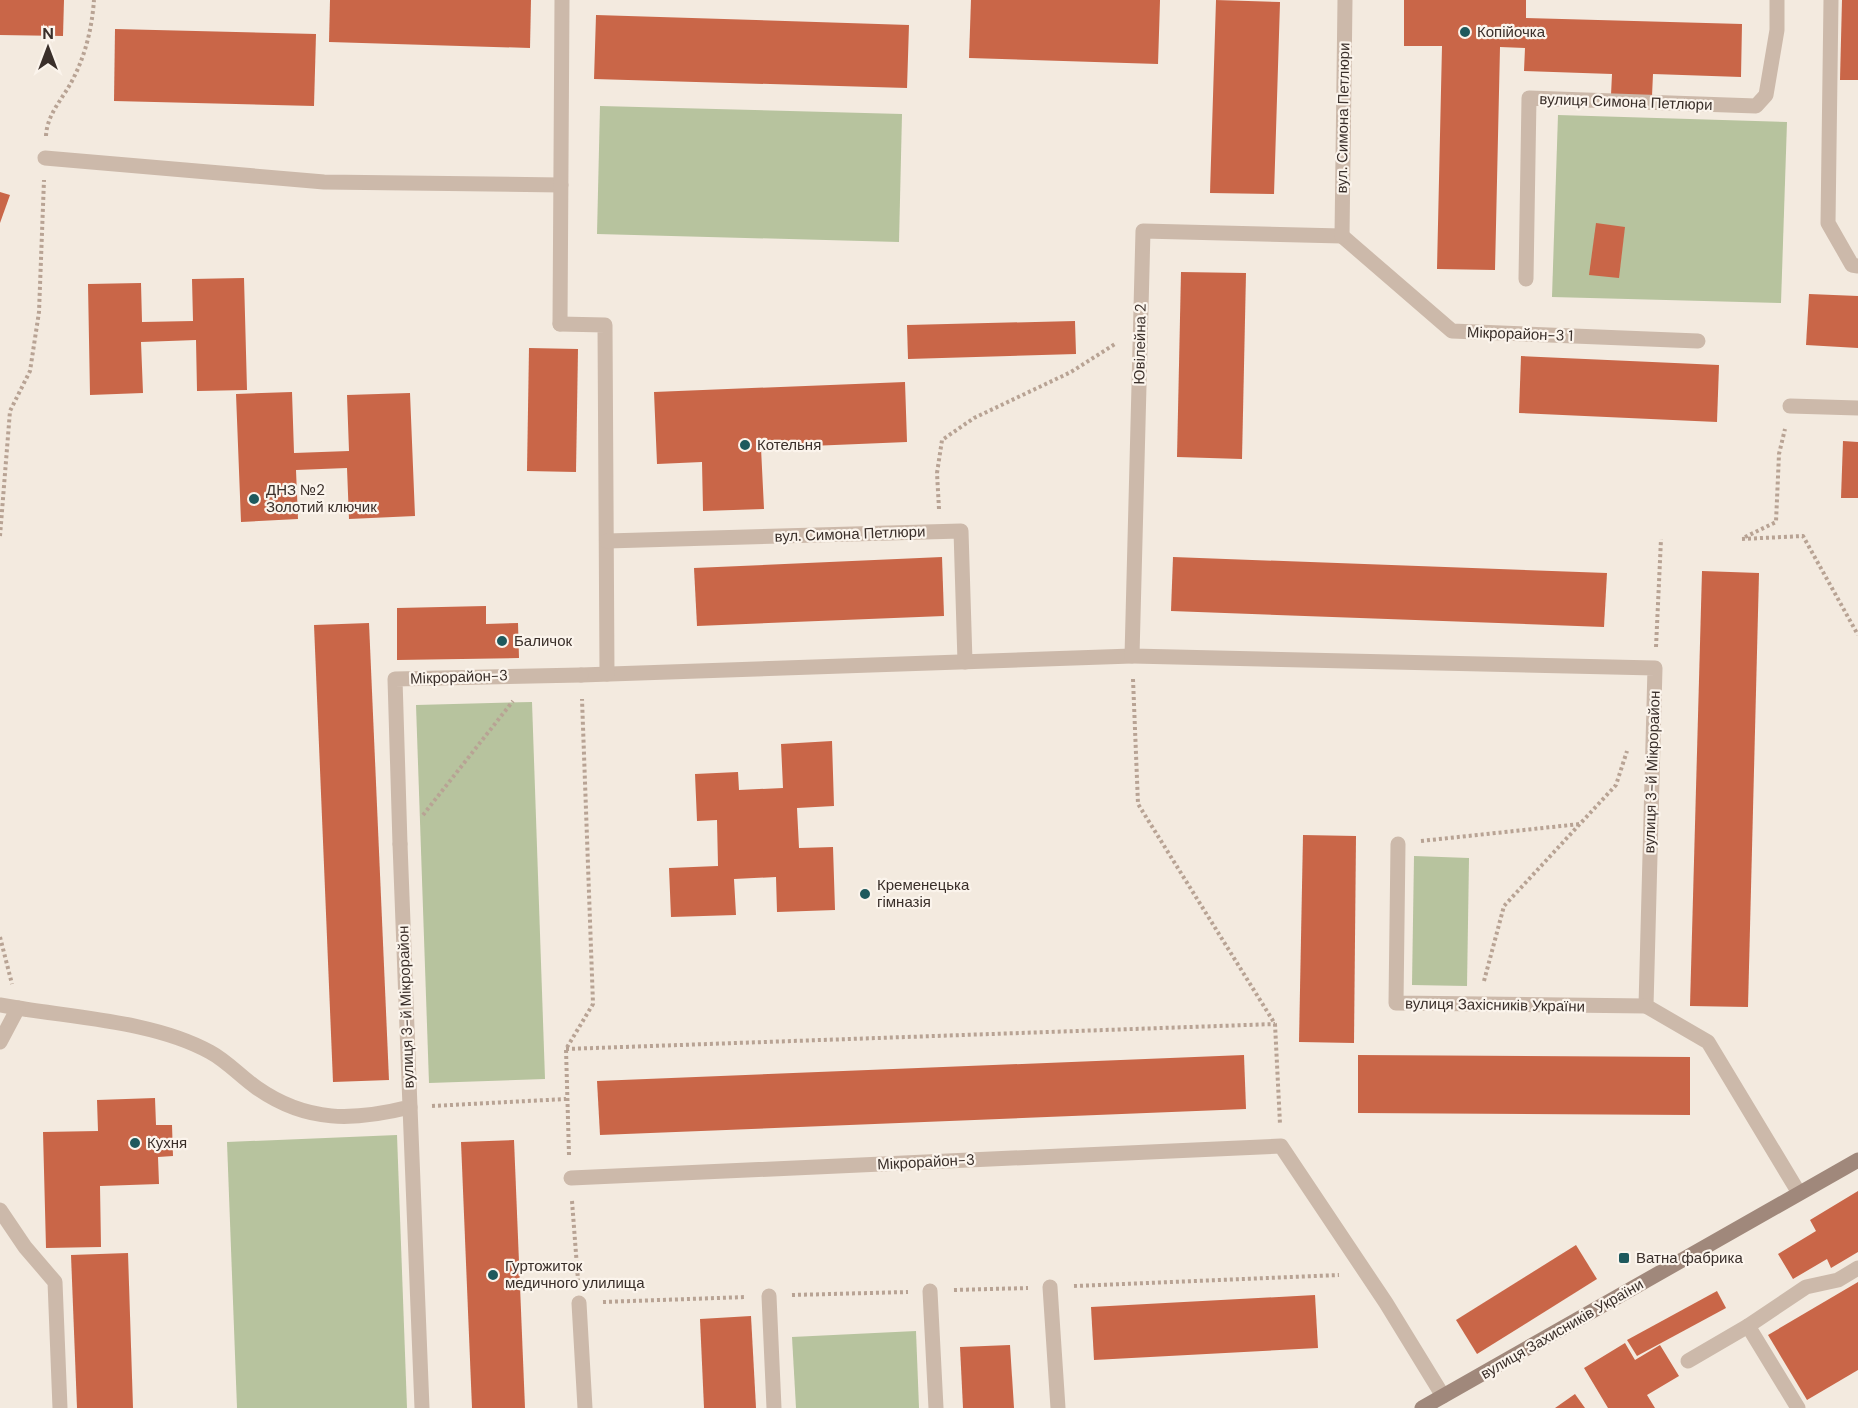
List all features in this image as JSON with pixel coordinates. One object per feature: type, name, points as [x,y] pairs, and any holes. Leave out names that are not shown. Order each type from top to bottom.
[{"type":"street","points":[[562,0],[560,324],[605,325],[607,674]]},
{"type":"street","name":"вул. Симона Петлюри","points":[[1342,236],[1345,0]]},
{"type":"street","name":"вулиця Симона Петлюри","points":[[1526,279],[1530,98],[1756,106],[1766,95],[1777,30],[1777,0]]},
{"type":"street","points":[[1831,0],[1828,223],[1852,266],[1858,266]]},
{"type":"street","points":[[45,158],[324,182],[561,184]]},
{"type":"street","name":"Ювілейна 2","points":[[1132,656],[1143,231],[1342,236]]},
{"type":"street","name":"Мікрорайон-3 1","points":[[1342,236],[1452,332],[1698,340]]},
{"type":"street","points":[[1790,406],[1858,408]]},
{"type":"street","name":"вул. Симона Петлюри","points":[[607,541],[961,531],[965,662]]},
{"type":"street","points":[[1132,656],[1655,668]]},
{"type":"street","name":"Мікрорайон-3","points":[[400,844],[395,679],[534,674],[581,675],[1132,656]]},
{"type":"street","name":"вулиця 3-й Мікрорайон","points":[[1646,1006],[1655,668]]},
{"type":"street","name":"вулиця 3-й Мікрорайон","points":[[0,1005],[154,1031],[210,1052],[259,1090],[299,1112],[323,1117],[373,1116],[410,1107],[400,844]]},
{"type":"street","name":"вулиця Захісників України","points":[[1398,844],[1396,1003],[1646,1006]]},
{"type":"street","points":[[1646,1006],[1708,1042],[1798,1194]]},
{"type":"street","points":[[0,1042],[18,1008]]},
{"type":"street","points":[[410,1107],[422,1408]]},
{"type":"street","points":[[1281,1146],[1386,1303],[1443,1396]]},
{"type":"street","name":"Мікрорайон-3","points":[[571,1178],[1281,1146]]},
{"type":"street","name":"вулиця Захисників України","points":[[1422,1408],[1858,1160]]},
{"type":"street","points":[[0,1210],[25,1247],[55,1282],[60,1408]]},
{"type":"street","points":[[1688,1361],[1748,1326],[1806,1287],[1838,1280],[1858,1268]]},
{"type":"street","points":[[1050,1287],[1058,1408]]},
{"type":"street","points":[[930,1291],[936,1408]]},
{"type":"street","points":[[769,1296],[774,1408]]},
{"type":"street","points":[[579,1303],[585,1408]]},
{"type":"street","points":[[1748,1326],[1798,1408]]},
{"type":"path","points":[[0,536],[9,411],[30,371],[39,312],[46,122],[74,77],[92,26],[94,0]]},
{"type":"path","points":[[940,531],[937,473],[942,440],[974,418],[1071,372],[1141,328]]},
{"type":"path","points":[[1790,406],[1779,454],[1776,522],[1742,539],[1803,537],[1858,635]]},
{"type":"path","points":[[1655,668],[1661,539]]},
{"type":"path","points":[[1132,656],[1137,804],[1275,1024],[1281,1146]]},
{"type":"path","points":[[400,844],[534,674]]},
{"type":"path","points":[[581,675],[592,1005],[566,1049],[566,1099],[579,1303],[1050,1287],[1338,1274],[1348,1280]]},
{"type":"path","points":[[1478,1005],[1504,906],[1616,785],[1630,742]]},
{"type":"path","points":[[1398,844],[1581,824]]},
{"type":"path","points":[[0,937],[18,1008]]},
{"type":"path","points":[[566,1049],[1275,1024]]},
{"type":"path","points":[[410,1107],[566,1099]]},
{"type":"green space","points":[[600,106],[902,114],[899,242],[597,234]]},
{"type":"green space","points":[[1558,115],[1787,122],[1781,303],[1552,297]]},
{"type":"green space","points":[[532,702],[545,1079],[429,1083],[416,705]]},
{"type":"green space","points":[[1414,856],[1469,858],[1467,986],[1412,985]]},
{"type":"green space","points":[[397,1135],[407,1408],[237,1408],[227,1142]]},
{"type":"green space","points":[[916,1331],[919,1408],[796,1408],[792,1337]]},
{"type":"building","points":[[0,0],[64,0],[63,36],[0,35]]},
{"type":"building","points":[[330,0],[531,0],[530,48],[329,42]]},
{"type":"building","points":[[971,0],[1160,0],[1158,64],[969,58]]},
{"type":"building","points":[[1216,0],[1280,2],[1274,194],[1210,193]]},
{"type":"building","points":[[1404,0],[1526,0],[1526,18],[1742,24],[1741,77],[1653,74],[1652,96],[1611,95],[1612,74],[1524,71],[1525,48],[1500,47],[1495,270],[1437,269],[1442,46],[1404,46]]},
{"type":"building","points":[[1842,0],[1858,0],[1858,80],[1840,80]]},
{"type":"building","points":[[596,15],[909,25],[907,88],[594,79]]},
{"type":"building","points":[[115,29],[316,34],[314,106],[114,101]]},
{"type":"building","points":[[0,192],[10,195],[0,223]]},
{"type":"building","points":[[1596,223],[1625,227],[1619,278],[1589,275]]},
{"type":"building","points":[[1181,272],[1246,273],[1242,459],[1177,457]]},
{"type":"building","points":[[244,278],[247,390],[197,391],[196,340],[141,342],[143,393],[90,395],[88,284],[141,283],[142,322],[193,321],[192,279]]},
{"type":"building","points":[[1809,294],[1858,296],[1858,348],[1806,345]]},
{"type":"building","points":[[1075,321],[1076,354],[908,359],[907,325]]},
{"type":"building","points":[[529,348],[578,349],[576,472],[527,471]]},
{"type":"building","points":[[1521,356],[1719,365],[1717,422],[1519,413]]},
{"type":"building","name":"Котельня","points":[[905,382],[907,442],[761,448],[764,509],[703,511],[702,462],[657,464],[654,392]]},
{"type":"building","points":[[292,392],[294,453],[349,451],[347,395],[410,393],[415,516],[349,519],[347,468],[296,470],[298,519],[241,522],[236,394]]},
{"type":"building","points":[[1843,441],[1858,442],[1858,498],[1841,498]]},
{"type":"building","points":[[942,557],[944,616],[697,626],[694,568]]},
{"type":"building","points":[[1173,557],[1607,573],[1604,627],[1171,611]]},
{"type":"building","points":[[1702,571],[1759,573],[1748,1007],[1690,1006]]},
{"type":"building","points":[[486,606],[486,624],[518,623],[519,658],[397,660],[397,608]]},
{"type":"building","points":[[369,623],[389,1080],[333,1082],[314,625]]},
{"type":"building","points":[[832,741],[834,806],[797,808],[799,848],[833,847],[835,910],[777,912],[776,877],[734,879],[736,915],[671,917],[669,868],[718,866],[717,820],[697,821],[695,774],[738,772],[739,790],[783,788],[781,744]]},
{"type":"building","points":[[1303,835],[1356,836],[1354,1043],[1299,1042]]},
{"type":"building","points":[[1244,1055],[1246,1109],[600,1135],[597,1081]]},
{"type":"building","points":[[1358,1055],[1690,1057],[1690,1115],[1358,1113]]},
{"type":"building","points":[[155,1098],[156,1125],[172,1125],[173,1156],[158,1157],[159,1184],[100,1186],[101,1247],[46,1248],[43,1132],[98,1131],[97,1100]]},
{"type":"building","name":"Гуртожиток медичного улилища","points":[[514,1140],[525,1408],[472,1408],[461,1142]]},
{"type":"building","points":[[1858,1191],[1858,1252],[1831,1268],[1827,1259],[1793,1279],[1778,1254],[1816,1231],[1810,1220]]},
{"type":"building","points":[[1576,1245],[1597,1279],[1477,1354],[1456,1320]]},
{"type":"building","points":[[128,1253],[133,1408],[77,1408],[71,1255]]},
{"type":"building","points":[[1858,1282],[1858,1370],[1807,1400],[1768,1335]]},
{"type":"building","points":[[1717,1291],[1726,1308],[1637,1356],[1627,1340]]},
{"type":"building","points":[[1315,1295],[1318,1348],[1094,1360],[1091,1307]]},
{"type":"building","points":[[751,1316],[756,1408],[704,1408],[700,1319]]},
{"type":"building","points":[[1625,1343],[1635,1360],[1660,1345],[1679,1376],[1647,1395],[1655,1408],[1608,1408],[1584,1368]]},
{"type":"building","points":[[1010,1345],[1014,1408],[963,1408],[960,1347]]},
{"type":"building","points":[[1575,1394],[1585,1408],[1555,1408]]},
{"type":"place","name":"Копійочка","points":[[1465,32]]},
{"type":"place","name":"Котельня","points":[[745,445]]},
{"type":"place","name":"ДНЗ №2 Золотий ключик","points":[[254,499]]},
{"type":"place","name":"Баличок","points":[[502,641]]},
{"type":"place","name":"Кременецька гімназія","points":[[865,894]]},
{"type":"place","name":"Кухня","points":[[135,1143]]},
{"type":"place","name":"Ватна фабрика","points":[[1624,1258]]},
{"type":"place","name":"Гуртожиток медичного улилища","points":[[493,1275]]}]
